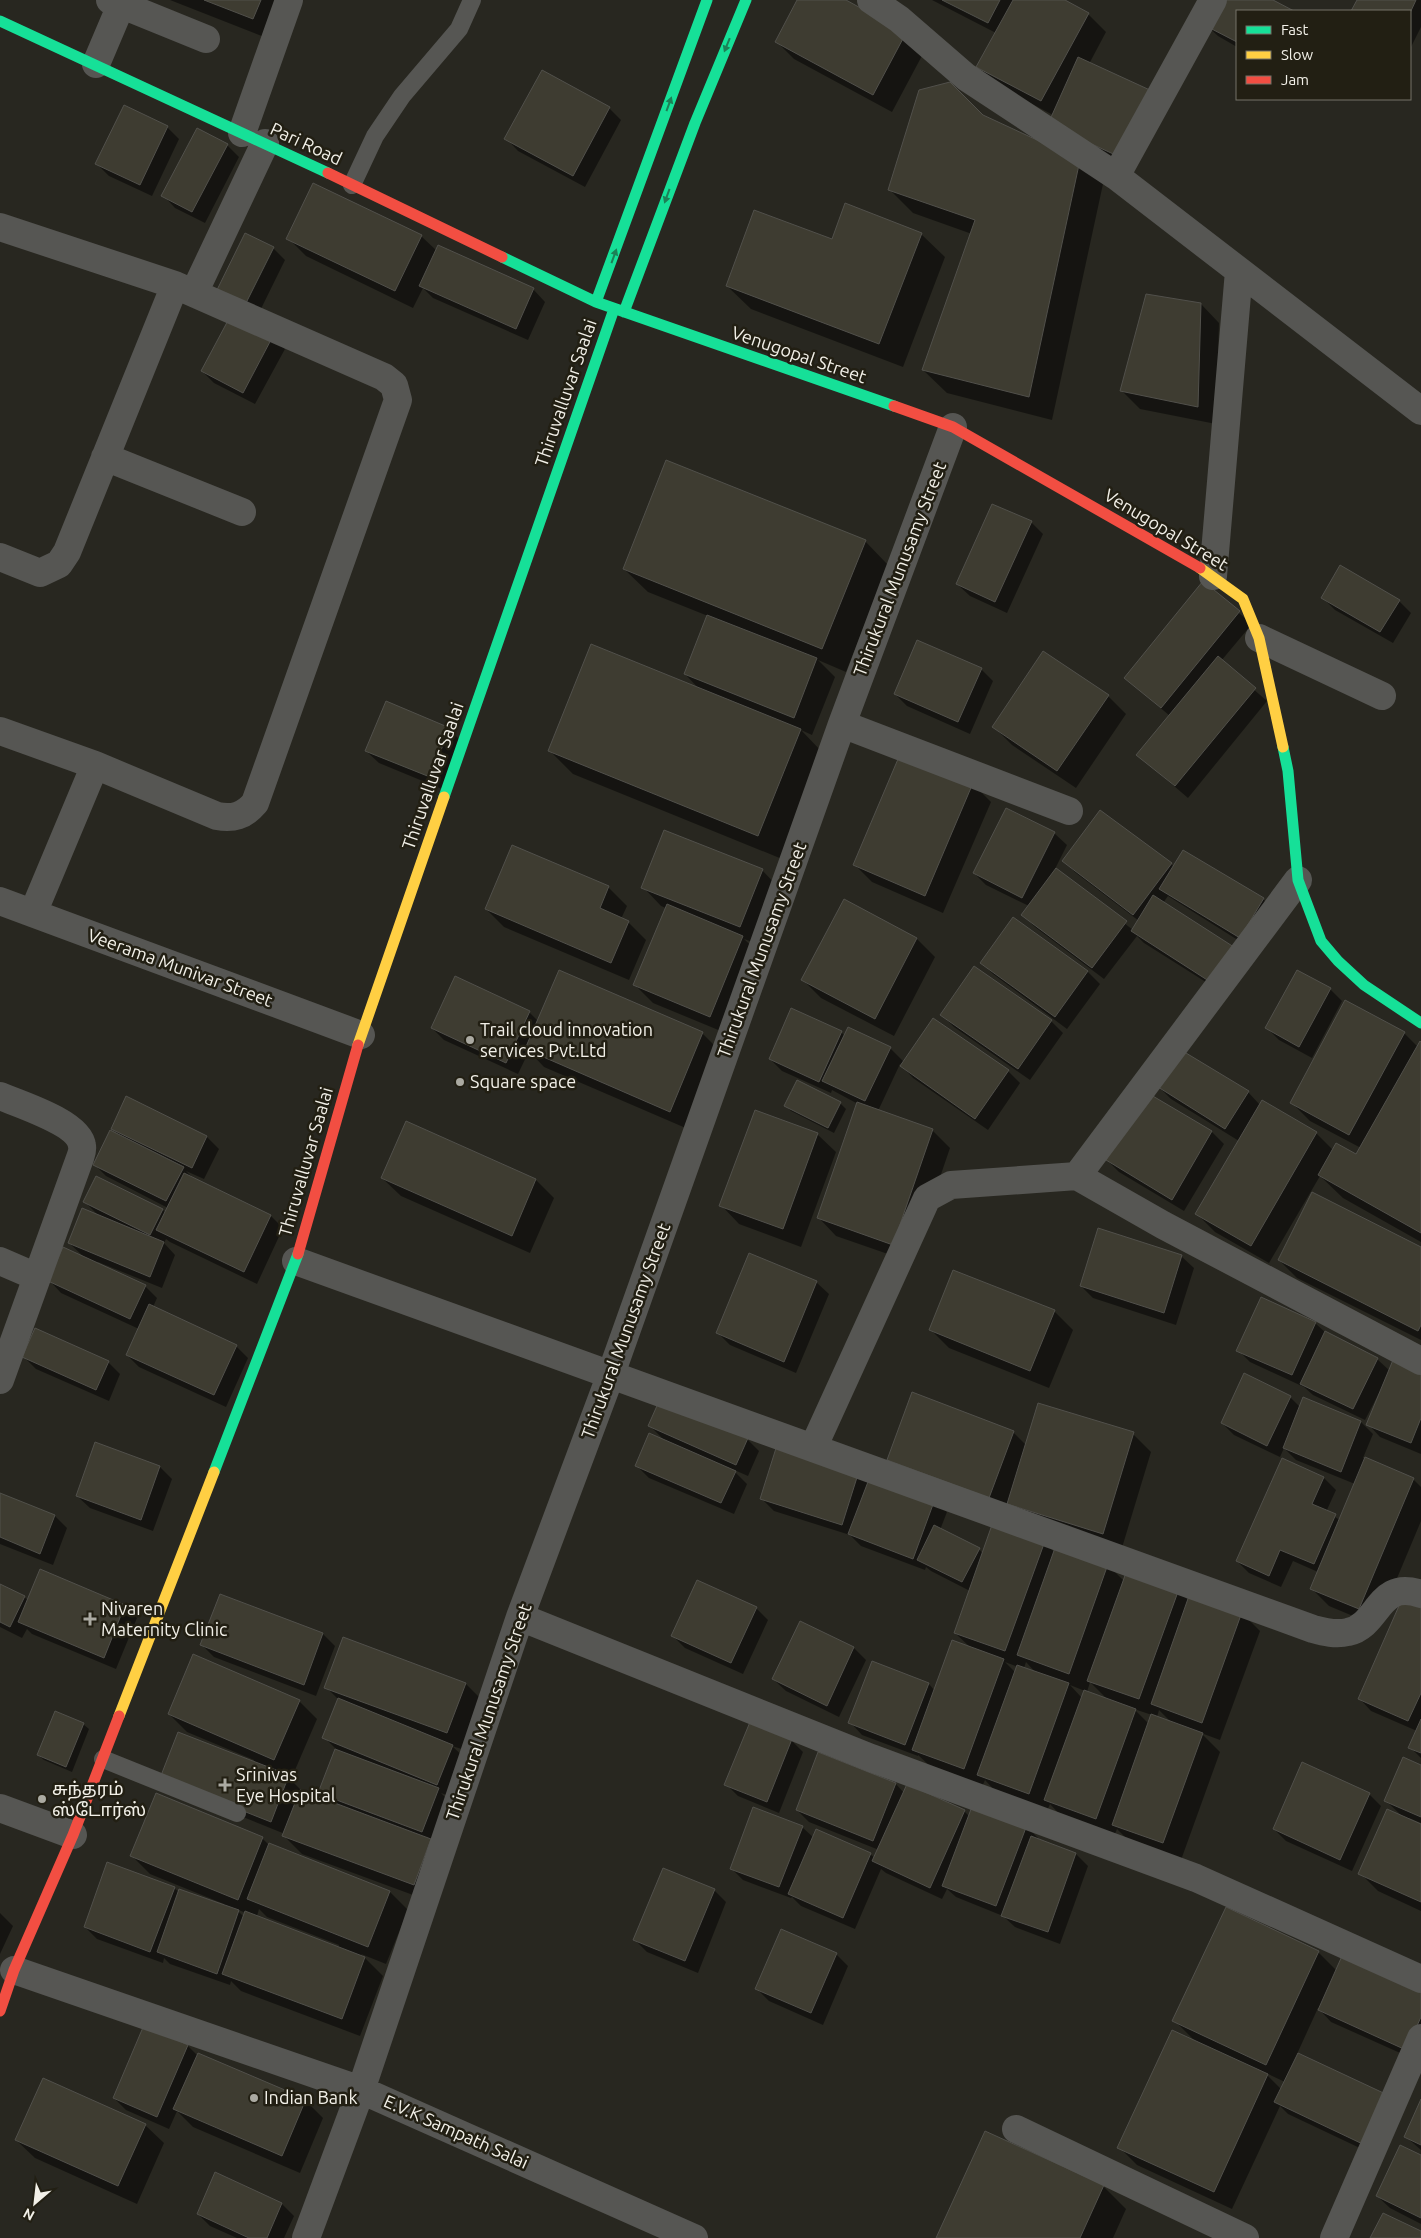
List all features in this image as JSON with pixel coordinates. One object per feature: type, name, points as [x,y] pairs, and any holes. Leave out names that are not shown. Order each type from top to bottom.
[{"type":"main road","name":"Thiruvalluvar Saalai","points":[[596,302],[707,0]]},
{"type":"main road","name":"Thiruvalluvar Saalai","points":[[0,2012],[14,1970],[73,1835],[103,1759],[296,1261],[361,1035],[619,311],[746,0]]},
{"type":"main road","name":"Pari Road","points":[[0,21],[96,64],[596,302],[619,311]]},
{"type":"main road","name":"Venugopal Street","points":[[619,311],[953,427],[1213,576],[1243,599],[1258,638],[1288,771],[1298,880],[1321,941],[1338,961],[1364,985],[1421,1023]]},
{"type":"street","points":[[0,556],[40,573],[59,564],[67,552],[105,457],[253,138],[290,0]]},
{"type":"street","points":[[871,0],[898,18],[966,77],[1116,176],[1421,411]]},
{"type":"street","points":[[1116,176],[1212,0]]},
{"type":"street","points":[[96,64],[115,2],[206,39]]},
{"type":"street","points":[[0,228],[184,289],[384,377],[394,385],[398,400],[255,803],[248,812],[230,818],[217,816],[95,765],[0,731]]},
{"type":"street","points":[[1213,576],[1239,270]]},
{"type":"street","name":"Thirukural Munusamy Street","points":[[306,2238],[361,2090],[520,1617],[611,1374],[842,724],[953,427]]},
{"type":"street","points":[[105,457],[242,512]]},
{"type":"street","points":[[1258,638],[1382,696]]},
{"type":"street","points":[[842,724],[1068,811]]},
{"type":"street","points":[[33,913],[95,765]]},
{"type":"street","points":[[1077,1176],[1298,880]]},
{"type":"street","name":"Veerama Munivar Street","points":[[0,901],[361,1035]]},
{"type":"street","points":[[0,1096],[61,1122],[77,1135],[83,1146],[0,1380]]},
{"type":"street","points":[[813,1448],[927,1198],[951,1185],[1077,1176],[1163,1225],[1421,1362]]},
{"type":"street","points":[[0,1261],[37,1276]]},
{"type":"street","points":[[296,1261],[1321,1631],[1329,1633],[1348,1632],[1362,1626],[1381,1602],[1396,1591],[1411,1591],[1421,1594]]},
{"type":"street","points":[[520,1617],[871,1758],[1196,1878],[1421,1979]]},
{"type":"street","points":[[0,1808],[73,1835]]},
{"type":"street","name":"E.V.K Sampath Salai","points":[[14,1970],[361,2090],[694,2238]]},
{"type":"street","points":[[1334,2238],[1421,2038]]},
{"type":"street","points":[[1016,2128],[1245,2238]]},
{"type":"lane","points":[[352,185],[375,136],[402,96],[459,29],[472,0]]},
{"type":"lane","points":[[103,1759],[237,1813]]},
{"type":"building","points":[[204,0],[261,0],[253,19]]},
{"type":"building","points":[[797,0],[846,0],[906,33],[873,95],[775,42]]},
{"type":"building","points":[[942,0],[1000,0],[988,23]]},
{"type":"building","points":[[1013,0],[1065,0],[1089,13],[1041,101],[976,67]]},
{"type":"building","points":[[1217,0],[1273,0],[1292,10],[1236,10],[1236,41],[1204,25]]},
{"type":"building","points":[[1357,0],[1416,0],[1411,11],[1352,10]]},
{"type":"building","points":[[1078,57],[1152,91],[1122,158],[1048,124]]},
{"type":"building","points":[[542,70],[610,107],[573,176],[504,139]]},
{"type":"building","points":[[950,82],[983,115],[1080,160],[1029,397],[922,370],[975,220],[888,190],[919,90]]},
{"type":"building","points":[[124,105],[168,126],[140,185],[95,164]]},
{"type":"building","points":[[197,128],[228,144],[192,212],[161,196]]},
{"type":"building","points":[[313,183],[422,235],[395,291],[286,239]]},
{"type":"building","points":[[845,203],[922,233],[879,344],[726,286],[754,210],[832,239]]},
{"type":"building","points":[[245,233],[274,247],[243,309],[214,296]]},
{"type":"building","points":[[438,245],[534,288],[516,329],[419,286]]},
{"type":"building","points":[[1146,294],[1201,303],[1198,407],[1120,391]]},
{"type":"building","points":[[232,313],[273,336],[243,393],[201,371]]},
{"type":"building","points":[[666,460],[866,540],[822,649],[623,569]]},
{"type":"building","points":[[992,504],[1032,521],[995,602],[956,584]]},
{"type":"building","points":[[1340,565],[1400,600],[1380,632],[1321,598]]},
{"type":"building","points":[[1203,581],[1240,611],[1161,708],[1124,678]]},
{"type":"building","points":[[707,615],[817,658],[794,718],[684,674]]},
{"type":"building","points":[[917,640],[982,668],[958,722],[894,694]]},
{"type":"building","points":[[591,644],[801,729],[758,836],[548,751]]},
{"type":"building","points":[[1043,651],[1109,695],[1057,771],[992,727]]},
{"type":"building","points":[[1218,656],[1256,688],[1175,786],[1136,755]]},
{"type":"building","points":[[386,701],[450,728],[430,777],[365,751]]},
{"type":"building","points":[[901,752],[973,783],[925,896],[853,865]]},
{"type":"building","points":[[1006,808],[1055,832],[1022,898],[973,873]]},
{"type":"building","points":[[1100,810],[1172,863],[1133,915],[1062,861]]},
{"type":"building","points":[[664,830],[763,869],[740,927],[641,888]]},
{"type":"building","points":[[512,845],[609,886],[600,908],[629,921],[611,963],[485,909]]},
{"type":"building","points":[[1183,850],[1264,898],[1240,938],[1159,889]]},
{"type":"building","points":[[1056,868],[1127,921],[1092,968],[1021,915]]},
{"type":"building","points":[[1153,895],[1237,949],[1215,985],[1131,931]]},
{"type":"building","points":[[844,899],[917,938],[875,1019],[801,980]]},
{"type":"building","points":[[667,904],[743,936],[710,1017],[633,985]]},
{"type":"building","points":[[1013,917],[1088,971],[1055,1017],[980,963]]},
{"type":"building","points":[[974,966],[1052,1020],[1018,1069],[940,1015]]},
{"type":"building","points":[[559,970],[703,1032],[670,1112],[525,1049]]},
{"type":"building","points":[[1297,970],[1331,988],[1299,1047],[1265,1028]]},
{"type":"building","points":[[455,976],[530,1011],[506,1063],[431,1028]]},
{"type":"building","points":[[1345,1000],[1405,1032],[1349,1135],[1290,1103]]},
{"type":"building","points":[[791,1008],[842,1031],[819,1082],[769,1059]]},
{"type":"building","points":[[933,1018],[1009,1070],[975,1119],[900,1066]]},
{"type":"building","points":[[848,1027],[891,1047],[865,1101],[822,1081]]},
{"type":"building","points":[[1420,1041],[1421,1233],[1318,1175],[1336,1143],[1356,1154]]},
{"type":"building","points":[[1181,1050],[1249,1091],[1225,1129],[1158,1087]]},
{"type":"building","points":[[797,1080],[841,1102],[828,1128],[784,1106]]},
{"type":"building","points":[[1146,1092],[1212,1131],[1172,1200],[1106,1160]]},
{"type":"building","points":[[126,1096],[207,1136],[192,1168],[111,1129]]},
{"type":"building","points":[[1262,1100],[1317,1132],[1251,1246],[1195,1214]]},
{"type":"building","points":[[857,1102],[933,1129],[893,1245],[817,1218]]},
{"type":"building","points":[[755,1110],[818,1133],[783,1229],[719,1206]]},
{"type":"building","points":[[406,1121],[536,1179],[512,1236],[381,1178]]},
{"type":"building","points":[[110,1130],[184,1167],[166,1201],[93,1165]]},
{"type":"building","points":[[184,1173],[271,1215],[244,1272],[156,1230]]},
{"type":"building","points":[[96,1176],[163,1209],[150,1235],[83,1202]]},
{"type":"building","points":[[1312,1192],[1421,1247],[1421,1325],[1418,1331],[1278,1260]]},
{"type":"building","points":[[82,1208],[164,1242],[150,1277],[68,1243]]},
{"type":"building","points":[[1098,1228],[1182,1255],[1164,1313],[1080,1286]]},
{"type":"building","points":[[63,1247],[146,1285],[130,1319],[48,1281]]},
{"type":"building","points":[[749,1253],[817,1281],[784,1362],[716,1333]]},
{"type":"building","points":[[953,1270],[1055,1310],[1030,1371],[929,1330]]},
{"type":"building","points":[[1261,1297],[1316,1322],[1292,1375],[1236,1351]]},
{"type":"building","points":[[149,1304],[237,1345],[214,1395],[126,1355]]},
{"type":"building","points":[[35,1328],[109,1361],[96,1390],[22,1357]]},
{"type":"building","points":[[1325,1331],[1378,1358],[1353,1409],[1300,1384]]},
{"type":"building","points":[[1393,1360],[1421,1372],[1421,1418],[1411,1443],[1366,1425]]},
{"type":"building","points":[[1244,1373],[1291,1396],[1267,1446],[1221,1423]]},
{"type":"building","points":[[912,1392],[1014,1431],[989,1498],[887,1460]]},
{"type":"building","points":[[1303,1397],[1361,1421],[1341,1472],[1283,1448]]},
{"type":"building","points":[[660,1399],[748,1438],[736,1465],[648,1426]]},
{"type":"building","points":[[1038,1403],[1134,1432],[1103,1534],[1007,1504]]},
{"type":"building","points":[[649,1433],[736,1471],[721,1503],[635,1466]]},
{"type":"building","points":[[95,1442],[160,1466],[141,1520],[76,1496]]},
{"type":"building","points":[[777,1445],[859,1471],[842,1525],[760,1499]]},
{"type":"building","points":[[1365,1457],[1414,1478],[1359,1609],[1310,1589]]},
{"type":"building","points":[[1282,1458],[1324,1477],[1312,1504],[1336,1514],[1314,1564],[1280,1550],[1269,1576],[1236,1561]]},
{"type":"building","points":[[871,1474],[935,1499],[913,1559],[848,1534]]},
{"type":"building","points":[[0,1493],[55,1515],[40,1554],[0,1537]]},
{"type":"building","points":[[993,1522],[1045,1541],[1005,1651],[954,1633]]},
{"type":"building","points":[[934,1525],[980,1548],[962,1582],[917,1560]]},
{"type":"building","points":[[1056,1545],[1108,1564],[1069,1674],[1017,1655]]},
{"type":"building","points":[[40,1569],[125,1605],[104,1658],[18,1622]]},
{"type":"building","points":[[1127,1570],[1179,1589],[1139,1699],[1087,1681]]},
{"type":"building","points":[[697,1580],[757,1607],[731,1663],[671,1636]]},
{"type":"building","points":[[0,1584],[25,1596],[10,1627],[0,1622]]},
{"type":"building","points":[[1190,1593],[1242,1612],[1202,1723],[1151,1704]]},
{"type":"building","points":[[220,1594],[323,1633],[304,1685],[200,1645]]},
{"type":"building","points":[[1402,1599],[1421,1608],[1421,1693],[1408,1721],[1358,1699]]},
{"type":"building","points":[[800,1621],[854,1647],[827,1706],[772,1679]]},
{"type":"building","points":[[343,1637],[466,1683],[447,1733],[324,1688]]},
{"type":"building","points":[[952,1640],[1004,1659],[964,1769],[912,1750]]},
{"type":"building","points":[[193,1654],[300,1700],[274,1760],[168,1714]]},
{"type":"building","points":[[872,1661],[929,1683],[905,1745],[848,1723]]},
{"type":"building","points":[[1017,1665],[1069,1683],[1029,1794],[977,1775]]},
{"type":"building","points":[[1084,1690],[1136,1709],[1096,1819],[1044,1800]]},
{"type":"building","points":[[338,1698],[453,1745],[437,1785],[322,1738]]},
{"type":"building","points":[[55,1711],[84,1723],[66,1767],[37,1755]]},
{"type":"building","points":[[1151,1714],[1203,1733],[1163,1843],[1112,1825]]},
{"type":"building","points":[[1421,1719],[1421,1753],[1408,1748]]},
{"type":"building","points":[[750,1722],[792,1739],[767,1802],[724,1785]]},
{"type":"building","points":[[178,1732],[289,1775],[271,1822],[160,1778]]},
{"type":"building","points":[[335,1749],[439,1788],[422,1832],[318,1793]]},
{"type":"building","points":[[818,1752],[896,1783],[873,1841],[796,1810]]},
{"type":"building","points":[[1403,1757],[1421,1765],[1421,1817],[1384,1801]]},
{"type":"building","points":[[1302,1762],[1370,1793],[1340,1860],[1273,1829]]},
{"type":"building","points":[[907,1784],[965,1810],[930,1888],[872,1861]]},
{"type":"building","points":[[300,1790],[431,1839],[414,1885],[282,1836]]},
{"type":"building","points":[[156,1793],[263,1837],[238,1900],[130,1856]]},
{"type":"building","points":[[973,1804],[1027,1825],[996,1906],[942,1886]]},
{"type":"building","points":[[753,1807],[803,1826],[779,1887],[730,1869]]},
{"type":"building","points":[[1387,1809],[1421,1824],[1421,1902],[1358,1874]]},
{"type":"building","points":[[816,1829],[871,1853],[843,1918],[788,1894]]},
{"type":"building","points":[[1031,1836],[1076,1853],[1048,1932],[1001,1916]]},
{"type":"building","points":[[269,1843],[390,1891],[368,1947],[247,1899]]},
{"type":"building","points":[[107,1862],[175,1887],[150,1952],[84,1927]]},
{"type":"building","points":[[663,1868],[715,1889],[685,1961],[633,1940]]},
{"type":"building","points":[[179,1889],[239,1910],[217,1974],[157,1952]]},
{"type":"building","points":[[1226,1907],[1319,1951],[1266,2065],[1172,2021]]},
{"type":"building","points":[[245,1911],[365,1957],[342,2019],[222,1974]]},
{"type":"building","points":[[781,1929],[837,1953],[811,2013],[755,1989]]},
{"type":"building","points":[[1342,1956],[1421,1992],[1421,2017],[1406,2050],[1318,2010]]},
{"type":"building","points":[[144,2025],[188,2045],[157,2117],[113,2098]]},
{"type":"building","points":[[1172,2030],[1268,2074],[1214,2192],[1117,2148]]},
{"type":"building","points":[[198,2053],[306,2099],[282,2156],[173,2109]]},
{"type":"building","points":[[1298,2053],[1392,2097],[1369,2147],[1274,2102]]},
{"type":"building","points":[[43,2078],[146,2124],[118,2186],[15,2140]]},
{"type":"building","points":[[1421,2099],[1421,2145],[1404,2137]]},
{"type":"building","points":[[985,2131],[1104,2185],[1080,2238],[936,2238]]},
{"type":"building","points":[[1400,2145],[1421,2155],[1421,2218],[1376,2196]]},
{"type":"building","points":[[215,2172],[282,2203],[267,2238],[249,2238],[197,2214]]},
{"type":"building","points":[[1383,2213],[1421,2231],[1421,2238],[1370,2238]]},
{"type":"traffic: fast","points":[[596,302],[707,0]]},
{"type":"traffic: fast","points":[[624,312],[695,123],[746,0]]},
{"type":"traffic: fast","points":[[0,21],[328,173]]},
{"type":"traffic: fast","points":[[502,257],[596,302],[894,406]]},
{"type":"traffic: fast","points":[[444,797],[614,309]]},
{"type":"traffic: fast","points":[[1283,747],[1288,771],[1298,880],[1321,941],[1338,961],[1364,985],[1421,1023]]},
{"type":"traffic: fast","points":[[214,1472],[298,1254]]},
{"type":"traffic: slow","points":[[1200,568],[1243,599],[1259,638],[1283,747]]},
{"type":"traffic: slow","points":[[358,1045],[444,797]]},
{"type":"traffic: slow","points":[[119,1716],[214,1472]]},
{"type":"traffic: jam","points":[[328,173],[502,257]]},
{"type":"traffic: jam","points":[[894,406],[953,427],[1200,568]]},
{"type":"traffic: jam","points":[[298,1254],[358,1045]]},
{"type":"traffic: jam","points":[[0,2011],[14,1970],[73,1835],[119,1716]]},
{"type":"place","name":"Trail cloud innovation services Pvt.Ltd","points":[[470,1040]]},
{"type":"place","name":"Square space","points":[[460,1082]]},
{"type":"place","name":"Nivaren Maternity Clinic","points":[[90,1619]]},
{"type":"place","name":"Srinivas Eye Hospital","points":[[225,1785]]},
{"type":"place","name":"சுந்தரம் ஸ்டோர்ஸ்","points":[[42,1799]]},
{"type":"place","name":"Indian Bank","points":[[254,2098]]}]
